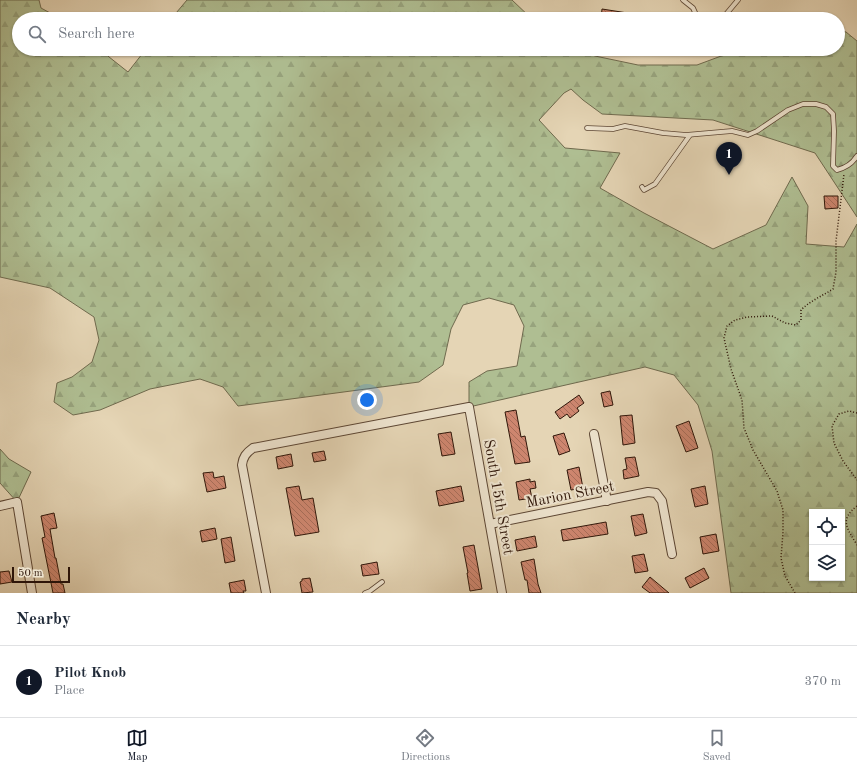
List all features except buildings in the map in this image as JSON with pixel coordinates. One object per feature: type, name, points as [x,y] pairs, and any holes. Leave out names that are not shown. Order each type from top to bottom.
[{"type":"street","name":"South 15th Street","points":[[266,593],[242,465],[243,458],[247,452],[253,448],[469,407],[502,593]]},
{"type":"street","points":[[594,434],[607,501]]},
{"type":"street","name":"Marion Street","points":[[490,524],[648,492],[656,493],[662,501],[672,554]]},
{"type":"street","points":[[0,506],[17,502],[32,593]]},
{"type":"lane","points":[[683,0],[693,8],[695,12]]},
{"type":"lane","points":[[728,12],[738,0]]},
{"type":"lane","points":[[587,128],[613,128],[626,126],[663,133],[690,135],[732,131],[748,135],[757,132],[788,110],[804,104],[816,104],[826,107],[833,114],[833,166],[837,170],[845,168],[855,160],[857,156]]},
{"type":"lane","points":[[642,187],[644,190],[656,184],[690,135]]},
{"type":"lane","points":[[365,593],[382,582]]},
{"type":"path","points":[[795,593],[785,576],[781,558],[783,510],[777,491],[753,450],[744,428],[742,400],[731,369],[724,338],[727,326],[735,320],[747,317],[772,316],[785,323],[796,325],[801,320],[802,310],[808,304],[832,289],[836,272],[836,241],[845,168]]},
{"type":"path","points":[[857,413],[849,411],[839,414],[832,426],[834,443],[843,461],[857,480]]},
{"type":"path","points":[[857,506],[848,513],[846,522],[848,529],[857,545]]},
{"type":"green space","points":[[0,0],[39,0],[41,8],[48,12],[12,12],[12,56],[108,56],[128,72],[141,56],[595,56],[638,65],[697,65],[721,56],[845,56],[846,32],[857,41],[857,217],[815,153],[713,120],[602,114],[571,89],[564,93],[539,120],[565,148],[620,153],[600,188],[713,249],[766,225],[792,177],[808,206],[806,244],[844,247],[857,224],[857,593],[731,593],[712,451],[698,405],[674,375],[645,367],[469,407],[469,382],[487,371],[517,366],[524,326],[514,305],[489,298],[463,305],[451,329],[443,365],[419,382],[238,406],[223,387],[200,379],[150,389],[100,410],[73,415],[54,402],[57,383],[72,377],[92,362],[99,340],[94,317],[50,288],[0,277]]},
{"type":"green space","points":[[187,0],[512,0],[525,12],[177,12]]},
{"type":"green space","points":[[0,449],[9,459],[31,472],[17,502],[0,483]]},
{"type":"place","name":"Pilot Knob","points":[[729,175]]}]
